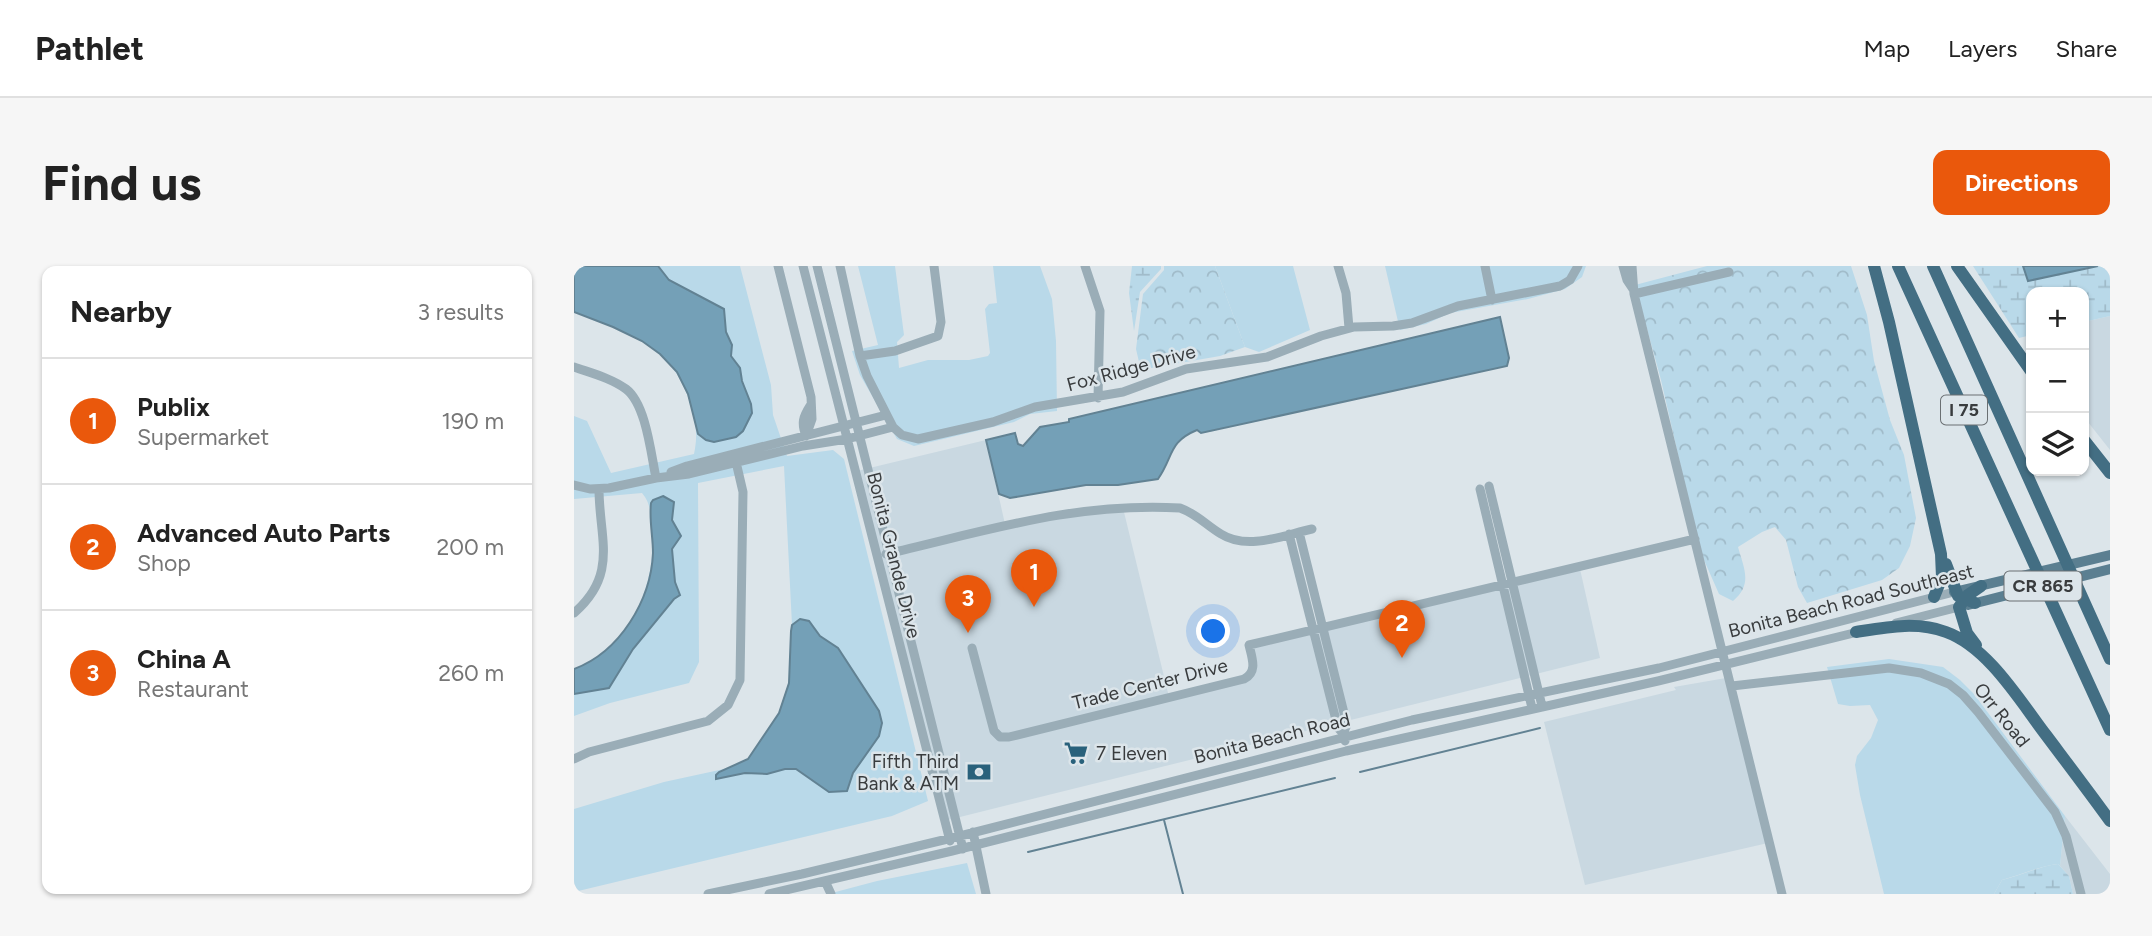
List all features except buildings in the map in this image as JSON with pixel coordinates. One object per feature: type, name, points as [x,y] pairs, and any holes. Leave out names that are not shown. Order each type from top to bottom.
[{"type":"highway","points":[[1874,266],[1941,554],[1942,577],[1934,597]]},
{"type":"highway","name":"I 75","points":[[1898,266],[2110,730]]},
{"type":"highway","name":"I 75","points":[[1933,266],[2110,659]]},
{"type":"highway","points":[[1957,266],[2026,364]]},
{"type":"highway","points":[[2089,446],[2110,473]]},
{"type":"highway","points":[[1941,554],[1963,600],[1967,634],[2110,821]]},
{"type":"highway","points":[[1963,600],[1980,586]]},
{"type":"highway","points":[[1856,632],[1898,625],[1928,627],[1945,632],[1972,647],[2003,678]]},
{"type":"main road","name":"Bonita Beach Road Southeast","points":[[1980,586],[2110,555]]},
{"type":"main road","name":"Bonita Beach Road Southeast","points":[[1963,600],[2110,569]]},
{"type":"street","points":[[778,266],[811,397],[810,406],[802,418],[807,440]]},
{"type":"street","name":"Bonita Grande Drive","points":[[803,266],[952,851]]},
{"type":"street","name":"Bonita Grande Drive","points":[[817,266],[963,849]]},
{"type":"street","points":[[656,478],[687,466],[807,440],[847,439],[893,427],[859,356],[839,266]]},
{"type":"street","points":[[859,356],[895,351],[938,336],[941,322],[934,266]]},
{"type":"street","points":[[1085,266],[1100,311],[1098,398]]},
{"type":"street","points":[[1338,266],[1346,293],[1349,328]]},
{"type":"street","points":[[1485,266],[1492,300]]},
{"type":"street","name":"Fox Ridge Drive","points":[[893,427],[902,435],[918,439],[993,422],[1035,407],[1098,398],[1186,369],[1267,357],[1349,328],[1412,323],[1449,308],[1560,286],[1570,280],[1578,266]]},
{"type":"street","points":[[1623,266],[1634,291]]},
{"type":"street","points":[[1632,266],[1634,291],[1782,894]]},
{"type":"street","points":[[1634,291],[1729,272]]},
{"type":"street","points":[[574,367],[616,383],[630,393],[643,419],[656,478]]},
{"type":"street","points":[[574,485],[599,489],[689,474],[887,415]]},
{"type":"street","points":[[574,759],[589,752],[699,724],[716,717],[733,698],[740,680],[743,492],[736,462]]},
{"type":"street","points":[[1485,488],[1537,707]]},
{"type":"street","points":[[574,613],[588,598],[602,568],[605,547],[599,489]]},
{"type":"street","points":[[876,556],[1019,521],[1097,509],[1180,508],[1192,512],[1222,535],[1241,542],[1312,529]]},
{"type":"street","points":[[1294,533],[1318,627],[1338,727],[1344,736],[1346,751]]},
{"type":"street","name":"Trade Center Drive","points":[[972,648],[994,731],[1004,738],[1244,679],[1251,675],[1253,667],[1249,645],[1695,539]]},
{"type":"street","name":"Bonita Beach Road Southeast","points":[[1723,652],[1934,597],[1963,600]]},
{"type":"street","name":"Bonita Beach Road Southeast","points":[[1726,665],[1856,632],[1963,600]]},
{"type":"street","name":"Bonita Beach Road","points":[[708,894],[960,836],[1344,736],[1723,652]]},
{"type":"street","name":"Bonita Beach Road","points":[[769,894],[963,849],[1346,751],[1726,665]]},
{"type":"street","name":"Orr Road","points":[[1732,686],[1889,668],[1905,668],[1949,684],[1978,712],[2061,821],[2081,894]]},
{"type":"street","points":[[973,832],[986,894]]},
{"type":"street","points":[[825,881],[831,894]]},
{"type":"shaded area","points":[[574,266],[658,266],[669,280],[724,309],[726,332],[732,345],[731,356],[740,368],[751,404],[752,413],[743,431],[736,437],[714,442],[698,434],[688,394],[677,372],[660,354],[642,341],[574,312]]},
{"type":"shaded area","points":[[2023,266],[2098,266],[2028,281]]},
{"type":"shaded area","points":[[2110,316],[2110,450],[2089,423],[2089,321]]},
{"type":"shaded area","points":[[1500,317],[1509,358],[1507,366],[1201,433],[1197,430],[1176,445],[1158,479],[1118,485],[1086,485],[1010,498],[999,494],[986,440],[1015,433],[1018,444],[1023,446],[1040,427],[1069,422],[1069,419]]},
{"type":"shaded area","points":[[986,440],[1005,524],[1123,508],[1169,697],[1249,674],[1250,655],[1255,646],[1580,569],[1600,658],[944,821],[857,471]]},
{"type":"shaded area","points":[[663,496],[674,502],[672,520],[681,536],[672,549],[675,582],[680,595],[633,649],[609,688],[574,694],[574,669],[591,661],[619,637],[639,606],[651,571],[651,503]]},
{"type":"shaded area","points":[[800,619],[809,621],[820,636],[838,648],[879,711],[882,723],[879,736],[853,773],[847,791],[829,792],[796,769],[767,774],[745,773],[716,779],[719,772],[748,759],[779,713],[789,683],[792,625]]},
{"type":"shaded area","points":[[1726,678],[1768,843],[1585,885],[1544,722],[1676,690],[1674,687]]},
{"type":"shaded area","points":[[2065,816],[2110,874],[2110,894],[2073,894],[2069,876],[2060,866]]},
{"type":"green space","points":[[574,266],[740,266],[771,385],[773,415],[787,456],[833,450],[844,459],[928,801],[892,816],[574,892],[574,809],[664,782],[724,769],[719,772],[717,779],[745,773],[767,774],[796,769],[829,792],[850,784],[853,773],[879,736],[879,711],[838,648],[820,636],[809,621],[795,622],[792,625],[784,466],[698,483],[699,662],[689,683],[610,703],[574,716],[574,669],[611,646],[625,630],[645,591],[653,548],[650,509],[642,493],[574,499],[574,416],[587,421],[611,473],[694,454],[696,436],[691,406],[684,386],[661,355],[630,335],[574,312]]},
{"type":"green space","points":[[858,266],[895,266],[904,335],[897,342],[899,368],[928,360],[969,360],[988,356],[990,353],[985,309],[989,304],[997,303],[993,266],[1040,266],[1052,299],[1056,341],[1057,411],[1030,414],[1014,422],[914,446],[897,439],[860,375],[852,351],[878,345]]},
{"type":"green space","points":[[1132,266],[1161,266],[1140,292],[1134,331],[1129,293]]},
{"type":"green space","points":[[1164,266],[1215,266],[1245,347],[1220,356],[1151,368],[1139,362],[1136,349],[1143,294],[1164,270]]},
{"type":"green space","points":[[1215,266],[1293,266],[1310,330],[1259,352],[1245,347]]},
{"type":"green space","points":[[1385,266],[1586,266],[1582,277],[1565,289],[1528,299],[1450,313],[1426,324],[1400,330]]},
{"type":"green space","points":[[1707,266],[1851,266],[1867,315],[1874,361],[1890,420],[1904,455],[1916,518],[1910,546],[1899,568],[1882,580],[1807,603],[1798,587],[1786,540],[1775,527],[1738,547],[1745,576],[1739,595],[1733,601],[1719,594],[1700,551],[1661,380],[1635,285]]},
{"type":"green space","points":[[1973,266],[2023,266],[2028,281],[2098,266],[2110,266],[2110,316],[2089,321],[2089,287],[2026,287],[2026,336],[2019,338]]},
{"type":"green space","points":[[1889,659],[1943,667],[1974,694],[2065,816],[2060,866],[2058,864],[2044,867],[2002,880],[1994,894],[1884,894],[1855,765],[1857,756],[1871,738],[1878,720],[1870,705],[1838,704],[1827,667]]},
{"type":"green space","points":[[967,863],[976,894],[828,894],[877,881]]},
{"type":"green space","points":[[2058,864],[2069,876],[2073,894],[1994,894],[2002,880]]},
{"type":"waterway","points":[[1360,772],[1540,728]]},
{"type":"waterway","points":[[1028,852],[1335,778]]},
{"type":"waterway","points":[[1164,820],[1183,894]]},
{"type":"place","name":"Publix","points":[[1034,607]]},
{"type":"place","name":"China A","points":[[968,633]]},
{"type":"place","name":"Advanced Auto Parts","points":[[1402,658]]},
{"type":"place","name":"7 Eleven","points":[[1076,753]]},
{"type":"place","name":"Fifth Third Bank & ATM","points":[[979,772]]}]
